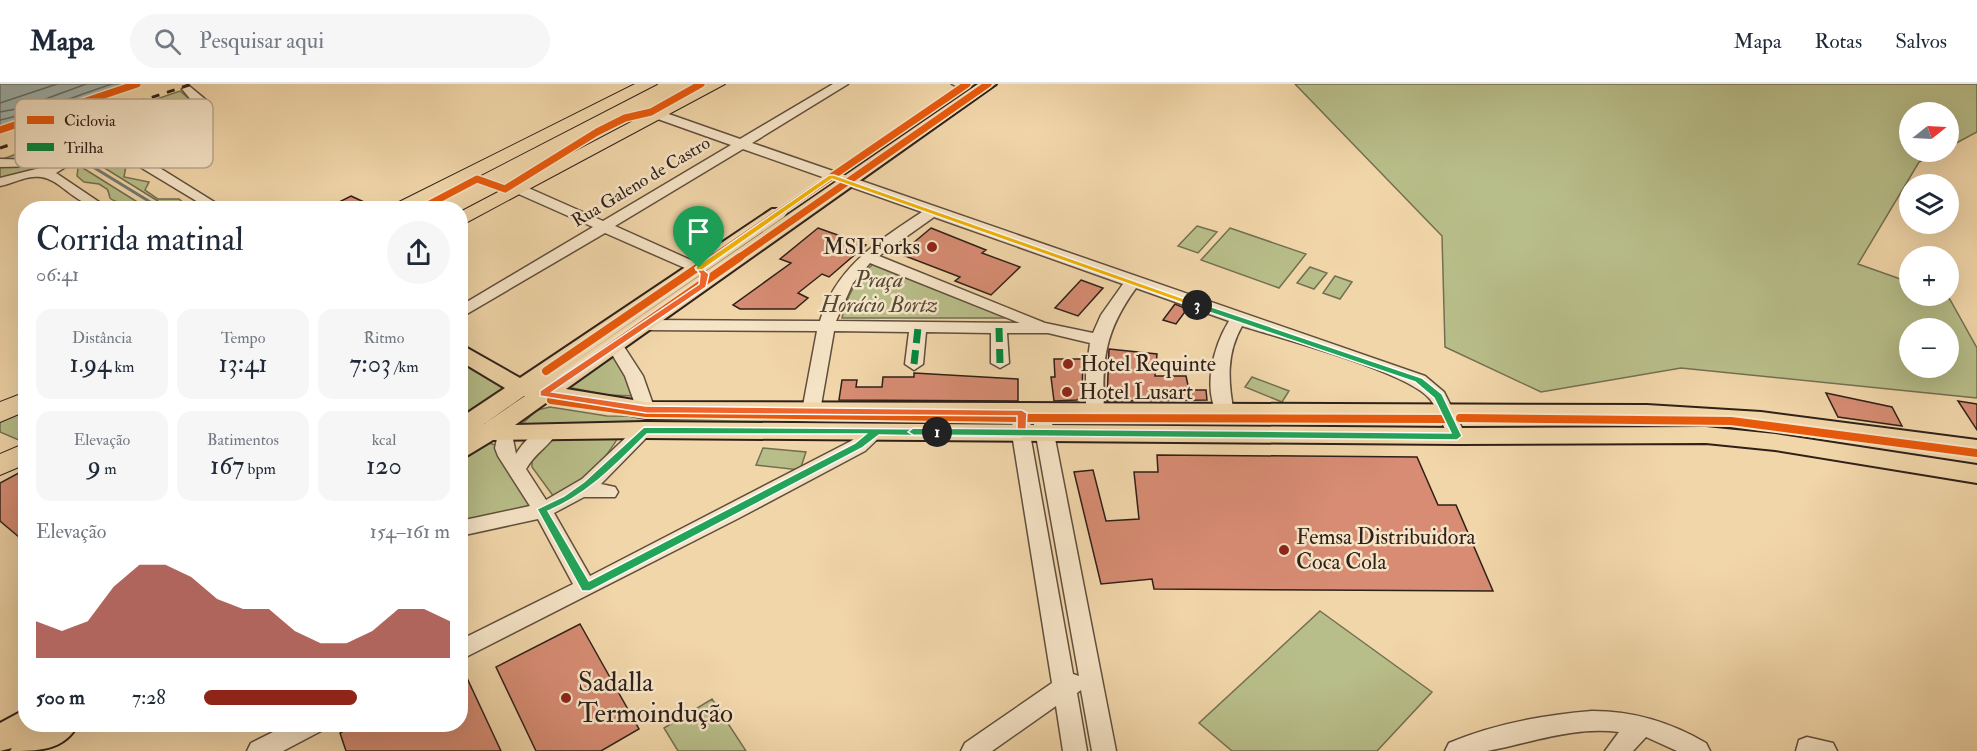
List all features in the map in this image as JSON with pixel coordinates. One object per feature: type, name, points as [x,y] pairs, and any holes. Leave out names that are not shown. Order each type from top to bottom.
[{"type":"highway","points":[[416,201],[648,84]]},
{"type":"highway","points":[[656,84],[636,96],[634,103],[659,115]]},
{"type":"highway","points":[[468,216],[716,84]]},
{"type":"highway","points":[[541,138],[545,146],[566,154],[585,154]]},
{"type":"highway","points":[[514,152],[525,150],[544,154],[555,159],[556,169]]},
{"type":"highway","points":[[0,413],[18,404]]},
{"type":"highway","points":[[0,465],[18,456]]},
{"type":"main road","points":[[468,424],[520,388],[701,277],[887,147],[988,84]]},
{"type":"main road","points":[[887,147],[963,85]]},
{"type":"main road","points":[[468,448],[497,432],[543,394],[644,325],[701,277]]},
{"type":"main road","points":[[468,356],[520,388],[645,420],[877,431],[1032,423],[1095,413],[1647,413],[1722,416],[1977,448]]},
{"type":"main road","points":[[468,430],[548,433],[645,420],[811,411],[1032,423],[1457,436],[1726,437],[1775,442],[1977,474]]},
{"type":"main road","points":[[0,739],[18,727]]},
{"type":"main road","points":[[25,751],[52,732]]},
{"type":"street","name":"Rua Galeno de Castro","points":[[468,308],[842,84]]},
{"type":"street","points":[[188,89],[199,99]]},
{"type":"street","points":[[659,115],[1238,319],[1346,353],[1419,380],[1438,396],[1457,436]]},
{"type":"street","points":[[0,163],[15,166]]},
{"type":"street","points":[[29,168],[41,170],[90,201]]},
{"type":"street","points":[[0,182],[46,168]]},
{"type":"street","points":[[152,168],[206,201]]},
{"type":"street","points":[[0,176],[41,170]]},
{"type":"street","points":[[519,189],[604,225],[701,277]]},
{"type":"street","points":[[811,411],[827,326],[836,298],[845,282],[869,257],[932,212]]},
{"type":"street","points":[[869,257],[1048,328],[1097,339]]},
{"type":"street","points":[[1095,413],[1094,375],[1097,339],[1115,305],[1132,282]]},
{"type":"street","points":[[1225,413],[1218,381],[1221,352],[1238,319]]},
{"type":"street","points":[[644,325],[1048,328]]},
{"type":"street","points":[[914,364],[918,328]]},
{"type":"street","points":[[999,328],[1000,363]]},
{"type":"street","points":[[468,528],[542,509],[568,498],[580,490],[645,420],[634,376],[615,346]]},
{"type":"street","points":[[1032,423],[1027,470],[1075,751]]},
{"type":"street","points":[[1032,423],[1051,471],[1088,678],[1104,751]]},
{"type":"street","points":[[468,647],[848,451],[877,431]]},
{"type":"street","points":[[497,432],[504,448],[542,509],[586,588]]},
{"type":"street","points":[[516,469],[534,442],[548,433]]},
{"type":"street","points":[[1027,470],[1031,466],[1042,465],[1051,471]]},
{"type":"street","points":[[580,490],[608,492]]},
{"type":"street","points":[[1052,622],[1077,618]]},
{"type":"street","points":[[973,751],[1063,688],[1088,678]]},
{"type":"street","points":[[1457,751],[1478,742],[1590,718],[1617,720],[1641,726],[1670,736],[1698,751]]},
{"type":"street","points":[[1617,751],[1641,726]]},
{"type":"street","points":[[259,751],[297,732]]},
{"type":"green space","points":[[1295,84],[1977,84],[1977,132],[1959,142],[1959,102],[1899,102],[1899,162],[1919,162],[1912,174],[1899,174],[1899,195],[1858,264],[1899,278],[1899,306],[1954,306],[1977,348],[1977,398],[1681,368],[1541,392],[1445,347],[1442,236]]},
{"type":"green space","points":[[180,91],[189,99],[156,99]]},
{"type":"green space","points":[[15,154],[15,168],[36,168],[0,182],[0,160]]},
{"type":"green space","points":[[78,168],[83,168],[136,201],[112,200],[107,189],[99,184],[84,182],[77,176]]},
{"type":"green space","points":[[104,168],[126,168],[124,177],[149,182],[145,190],[158,199],[181,201],[158,201]]},
{"type":"green space","points":[[1197,226],[1217,232],[1198,253],[1178,246]]},
{"type":"green space","points":[[1230,228],[1306,254],[1279,288],[1201,260]]},
{"type":"green space","name":"Praça Horácio Bortz","points":[[873,264],[1015,318],[842,318],[853,288]]},
{"type":"green space","points":[[1310,267],[1327,273],[1314,289],[1297,283]]},
{"type":"green space","points":[[1335,276],[1352,282],[1340,299],[1323,293]]},
{"type":"green space","points":[[618,353],[636,396],[608,395],[567,387]]},
{"type":"green space","points":[[468,359],[508,383],[507,390],[468,415]]},
{"type":"green space","points":[[1252,377],[1289,391],[1282,402],[1245,387]]},
{"type":"green space","points":[[550,407],[607,416],[1011,418],[1013,420],[1009,426],[526,426],[523,423],[537,410]]},
{"type":"green space","points":[[18,413],[18,440],[0,432],[0,422]]},
{"type":"green space","points":[[620,434],[600,463],[554,497],[532,467],[532,457],[556,436]]},
{"type":"green space","points":[[482,444],[495,445],[533,507],[468,522],[468,454]]},
{"type":"green space","points":[[763,448],[806,452],[800,470],[756,465]]},
{"type":"green space","points":[[1320,611],[1432,692],[1377,751],[1232,751],[1199,723]]},
{"type":"green space","points":[[712,699],[746,751],[678,751],[664,728]]},
{"type":"water","points":[[0,84],[133,84],[86,99],[15,99],[15,124],[0,127]]},
{"type":"building","points":[[351,196],[362,201],[341,201]]},
{"type":"building","points":[[818,228],[866,245],[829,277],[822,274],[798,293],[808,298],[795,309],[740,309],[733,305],[791,263],[780,259]]},
{"type":"building","points":[[931,228],[986,250],[982,253],[1020,267],[991,295],[955,281],[960,277],[900,254]]},
{"type":"building","points":[[1081,280],[1103,288],[1078,316],[1055,308]]},
{"type":"building","name":"Hotel Lusart","points":[[1175,304],[1187,309],[1176,324],[1163,320]]},
{"type":"building","points":[[1109,349],[1157,354],[1155,376],[1186,376],[1189,390],[1206,390],[1207,400],[1107,401]]},
{"type":"building","points":[[1054,359],[1083,359],[1082,394],[1077,400],[1054,401],[1051,377],[1055,377]]},
{"type":"building","points":[[914,373],[1018,379],[1018,401],[839,400],[842,380],[857,380],[856,387],[882,387],[883,377],[914,377]]},
{"type":"building","points":[[1826,393],[1892,407],[1902,426],[1838,417]]},
{"type":"building","points":[[1958,401],[1977,404],[1977,430]]},
{"type":"building","name":"Femsa Distribuidora Coca Cola","points":[[1157,455],[1417,457],[1438,505],[1456,505],[1493,591],[1154,589],[1152,579],[1101,584],[1074,472],[1093,470],[1106,521],[1139,519],[1134,472],[1158,472]]},
{"type":"building","points":[[18,473],[18,536],[0,521],[0,483]]},
{"type":"building","name":"Sadalla Termoindução","points":[[580,624],[639,729],[601,751],[536,751],[496,667]]},
{"type":"building","points":[[468,680],[501,751],[346,751],[340,733],[468,732]]},
{"type":"waterway","points":[[95,168],[149,201]]},
{"type":"railway","points":[[147,99],[192,84]]},
{"type":"railway","points":[[0,148],[15,143]]},
{"type":"marked path","points":[[914,364],[918,328]]},
{"type":"marked path","points":[[999,328],[1000,363]]},
{"type":"cycle path","points":[[92,99],[137,84]]},
{"type":"cycle path","points":[[435,201],[477,179],[505,189],[597,132],[625,118],[651,112],[701,84]]},
{"type":"cycle path","points":[[546,371],[967,84]]},
{"type":"cycle path","points":[[562,381],[988,84]]},
{"type":"cycle path","points":[[0,130],[15,125]]},
{"type":"cycle path","points":[[551,400],[646,413],[1022,418],[1450,419]]},
{"type":"cycle path","points":[[1460,418],[1731,421],[1977,453]]},
{"type":"place","name":"MSI Forks","points":[[932,247]]},
{"type":"place","name":"Hotel Requinte","points":[[1068,364]]},
{"type":"place","name":"Hotel Lusart","points":[[1067,392]]},
{"type":"place","name":"Femsa Distribuidora Coca Cola","points":[[1284,550]]},
{"type":"place","name":"Sadalla Termoindução","points":[[566,698]]},
{"type":"route","points":[[699,268],[705,278],[703,285],[543,394],[646,410],[1022,413],[1021,434],[877,431],[858,446],[586,588],[542,509],[568,498],[588,484],[644,430],[877,431],[1009,434],[1457,436],[1438,396],[1419,380],[832,177],[699,268]]}]
